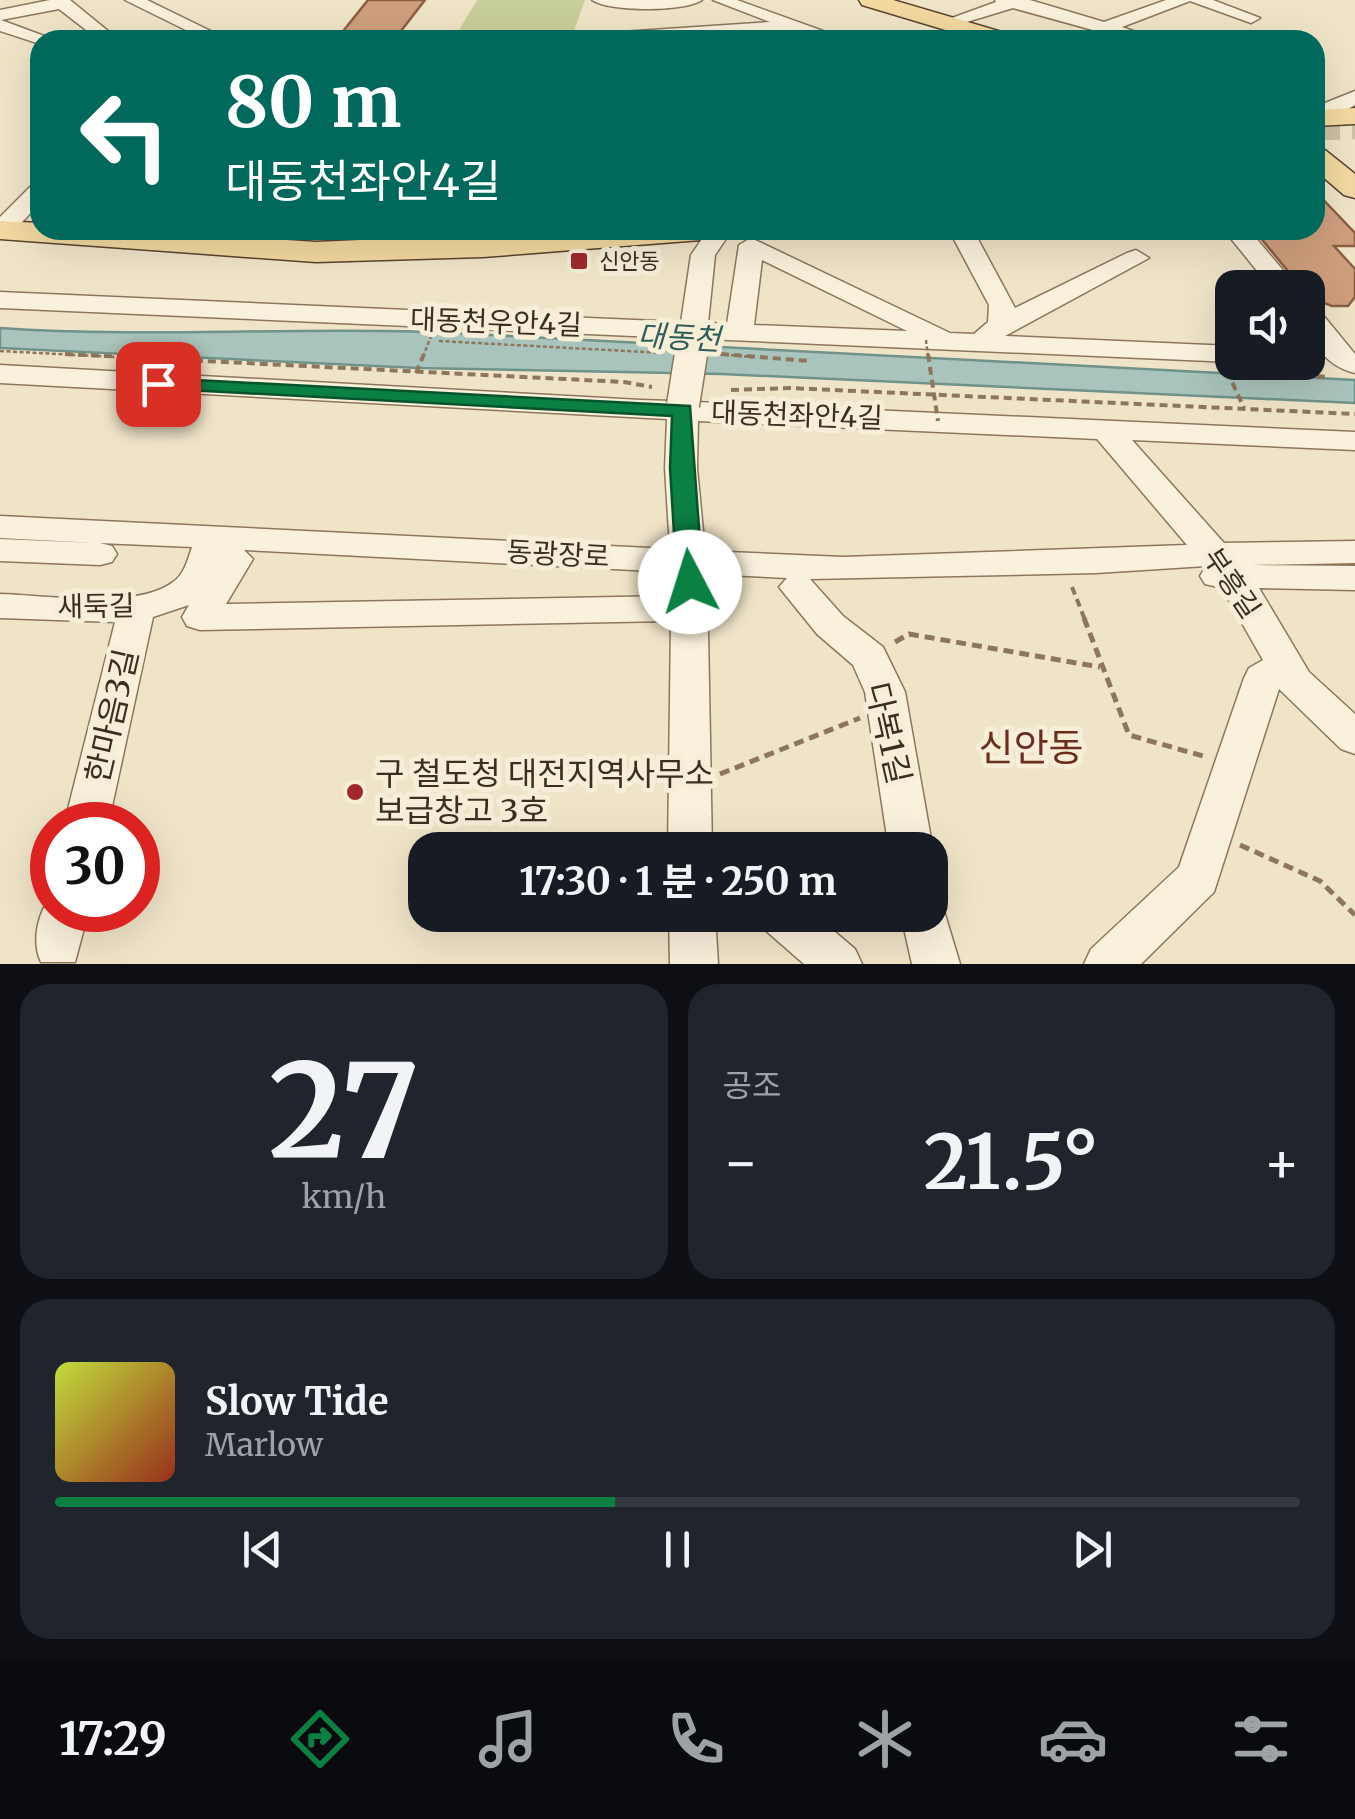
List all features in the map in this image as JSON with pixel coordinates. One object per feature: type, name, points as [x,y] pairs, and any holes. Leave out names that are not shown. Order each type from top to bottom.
[{"type":"main road","points":[[870,0],[955,30]]},
{"type":"main road","points":[[1325,113],[1350,105]]},
{"type":"main road","points":[[1325,148],[1355,134]]},
{"type":"main road","points":[[1325,161],[1355,189]]},
{"type":"main road","points":[[0,230],[30,232]]},
{"type":"main road","points":[[144,240],[316,252],[573,240]]},
{"type":"street","points":[[0,11],[12,0]]},
{"type":"street","points":[[133,0],[198,30]]},
{"type":"street","points":[[600,0],[639,4],[694,0]]},
{"type":"street","points":[[719,0],[794,30]]},
{"type":"street","points":[[719,0],[753,30]]},
{"type":"street","points":[[1104,28],[1182,0]]},
{"type":"street","points":[[1197,0],[1255,24],[1259,0]]},
{"type":"street","points":[[955,30],[1013,1],[1112,30]]},
{"type":"street","points":[[0,11],[61,2],[97,30]]},
{"type":"street","points":[[0,25],[30,35]]},
{"type":"street","points":[[1325,91],[1350,105]]},
{"type":"street","points":[[0,230],[30,200]]},
{"type":"street","points":[[694,832],[689,584],[677,402],[700,340],[702,240]]},
{"type":"street","points":[[967,240],[1002,305],[988,337]]},
{"type":"street","points":[[1244,240],[1269,270]]},
{"type":"street","points":[[739,332],[750,245],[938,341]]},
{"type":"street","points":[[988,337],[1136,258]]},
{"type":"street","name":"대동천우안4길","points":[[0,300],[638,328],[700,340],[739,332],[938,341],[988,337],[1215,365]]},
{"type":"street","points":[[0,312],[34,302]]},
{"type":"street","points":[[566,348],[590,338],[624,336],[638,328]]},
{"type":"street","points":[[988,337],[1044,362]]},
{"type":"street","points":[[1325,337],[1346,365]]},
{"type":"street","name":"대동천좌안4길","points":[[0,374],[641,409],[677,402],[938,421],[1355,441]]},
{"type":"street","points":[[568,380],[592,397],[641,409]]},
{"type":"street","points":[[677,402],[758,407],[790,388]]},
{"type":"street","name":"부흥길","points":[[1106,429],[1224,565],[1283,666],[1355,738]]},
{"type":"street","name":"동광장로","points":[[0,527],[218,551],[689,584],[797,587],[1070,582],[1355,552]]},
{"type":"street","name":"동광장로","points":[[0,550],[218,551]]},
{"type":"street","points":[[218,551],[200,617],[689,584]]},
{"type":"street","name":"새둑길","points":[[0,606],[137,607],[169,600],[190,589],[218,551]]},
{"type":"street","name":"동광장로","points":[[689,584],[843,569],[1096,562],[1224,565],[1355,578]]},
{"type":"street","name":"다복1길","points":[[797,587],[830,625],[869,656],[887,707],[908,832]]},
{"type":"street","name":"한마음3길","points":[[91,802],[137,607]]},
{"type":"street","points":[[1108,964],[1198,878],[1263,678],[1283,666]]},
{"type":"street","points":[[693,932],[694,964]]},
{"type":"street","points":[[801,932],[838,964]]},
{"type":"street","points":[[928,932],[936,964]]},
{"type":"path","points":[[416,373],[432,332]]},
{"type":"path","points":[[429,340],[667,353]]},
{"type":"path","points":[[700,340],[727,357],[809,361]]},
{"type":"path","points":[[938,341],[938,421]]},
{"type":"path","points":[[0,351],[624,382],[677,402]]},
{"type":"path","points":[[1234,380],[1244,408]]},
{"type":"path","points":[[720,391],[790,388],[1355,414]]},
{"type":"path","points":[[1070,582],[1129,734],[1235,766]]},
{"type":"path","points":[[869,656],[909,634],[1018,654],[1046,663],[1101,667]]},
{"type":"path","points":[[691,785],[887,707]]},
{"type":"path","points":[[1212,834],[1306,874],[1350,905],[1355,915]]},
{"type":"green space","points":[[477,0],[585,0],[574,30],[459,30]]},
{"type":"water","points":[[0,328],[108,332],[433,332],[1215,373],[1215,380],[1355,380],[1355,403],[722,374],[418,368],[0,348]]},
{"type":"building","points":[[368,0],[425,0],[402,30],[344,30]]},
{"type":"building","points":[[1325,202],[1355,233],[1355,246],[1334,246],[1355,269],[1355,297],[1348,306],[1325,303],[1325,270],[1287,270],[1262,240],[1325,240]]},
{"type":"tunnel","points":[[1325,128],[1355,127]]},
{"type":"place","name":"신안동","points":[[579,261]]},
{"type":"place","name":"구 철도청 대전지역사무소 보급창고 3호","points":[[355,792]]},
{"type":"district","name":"신안동","points":[[1031,747]]},
{"type":"route","points":[[158,384],[682,410],[681,468],[690,582]]},
{"type":"water label","name":"대동천","points":[[679,337]]}]
